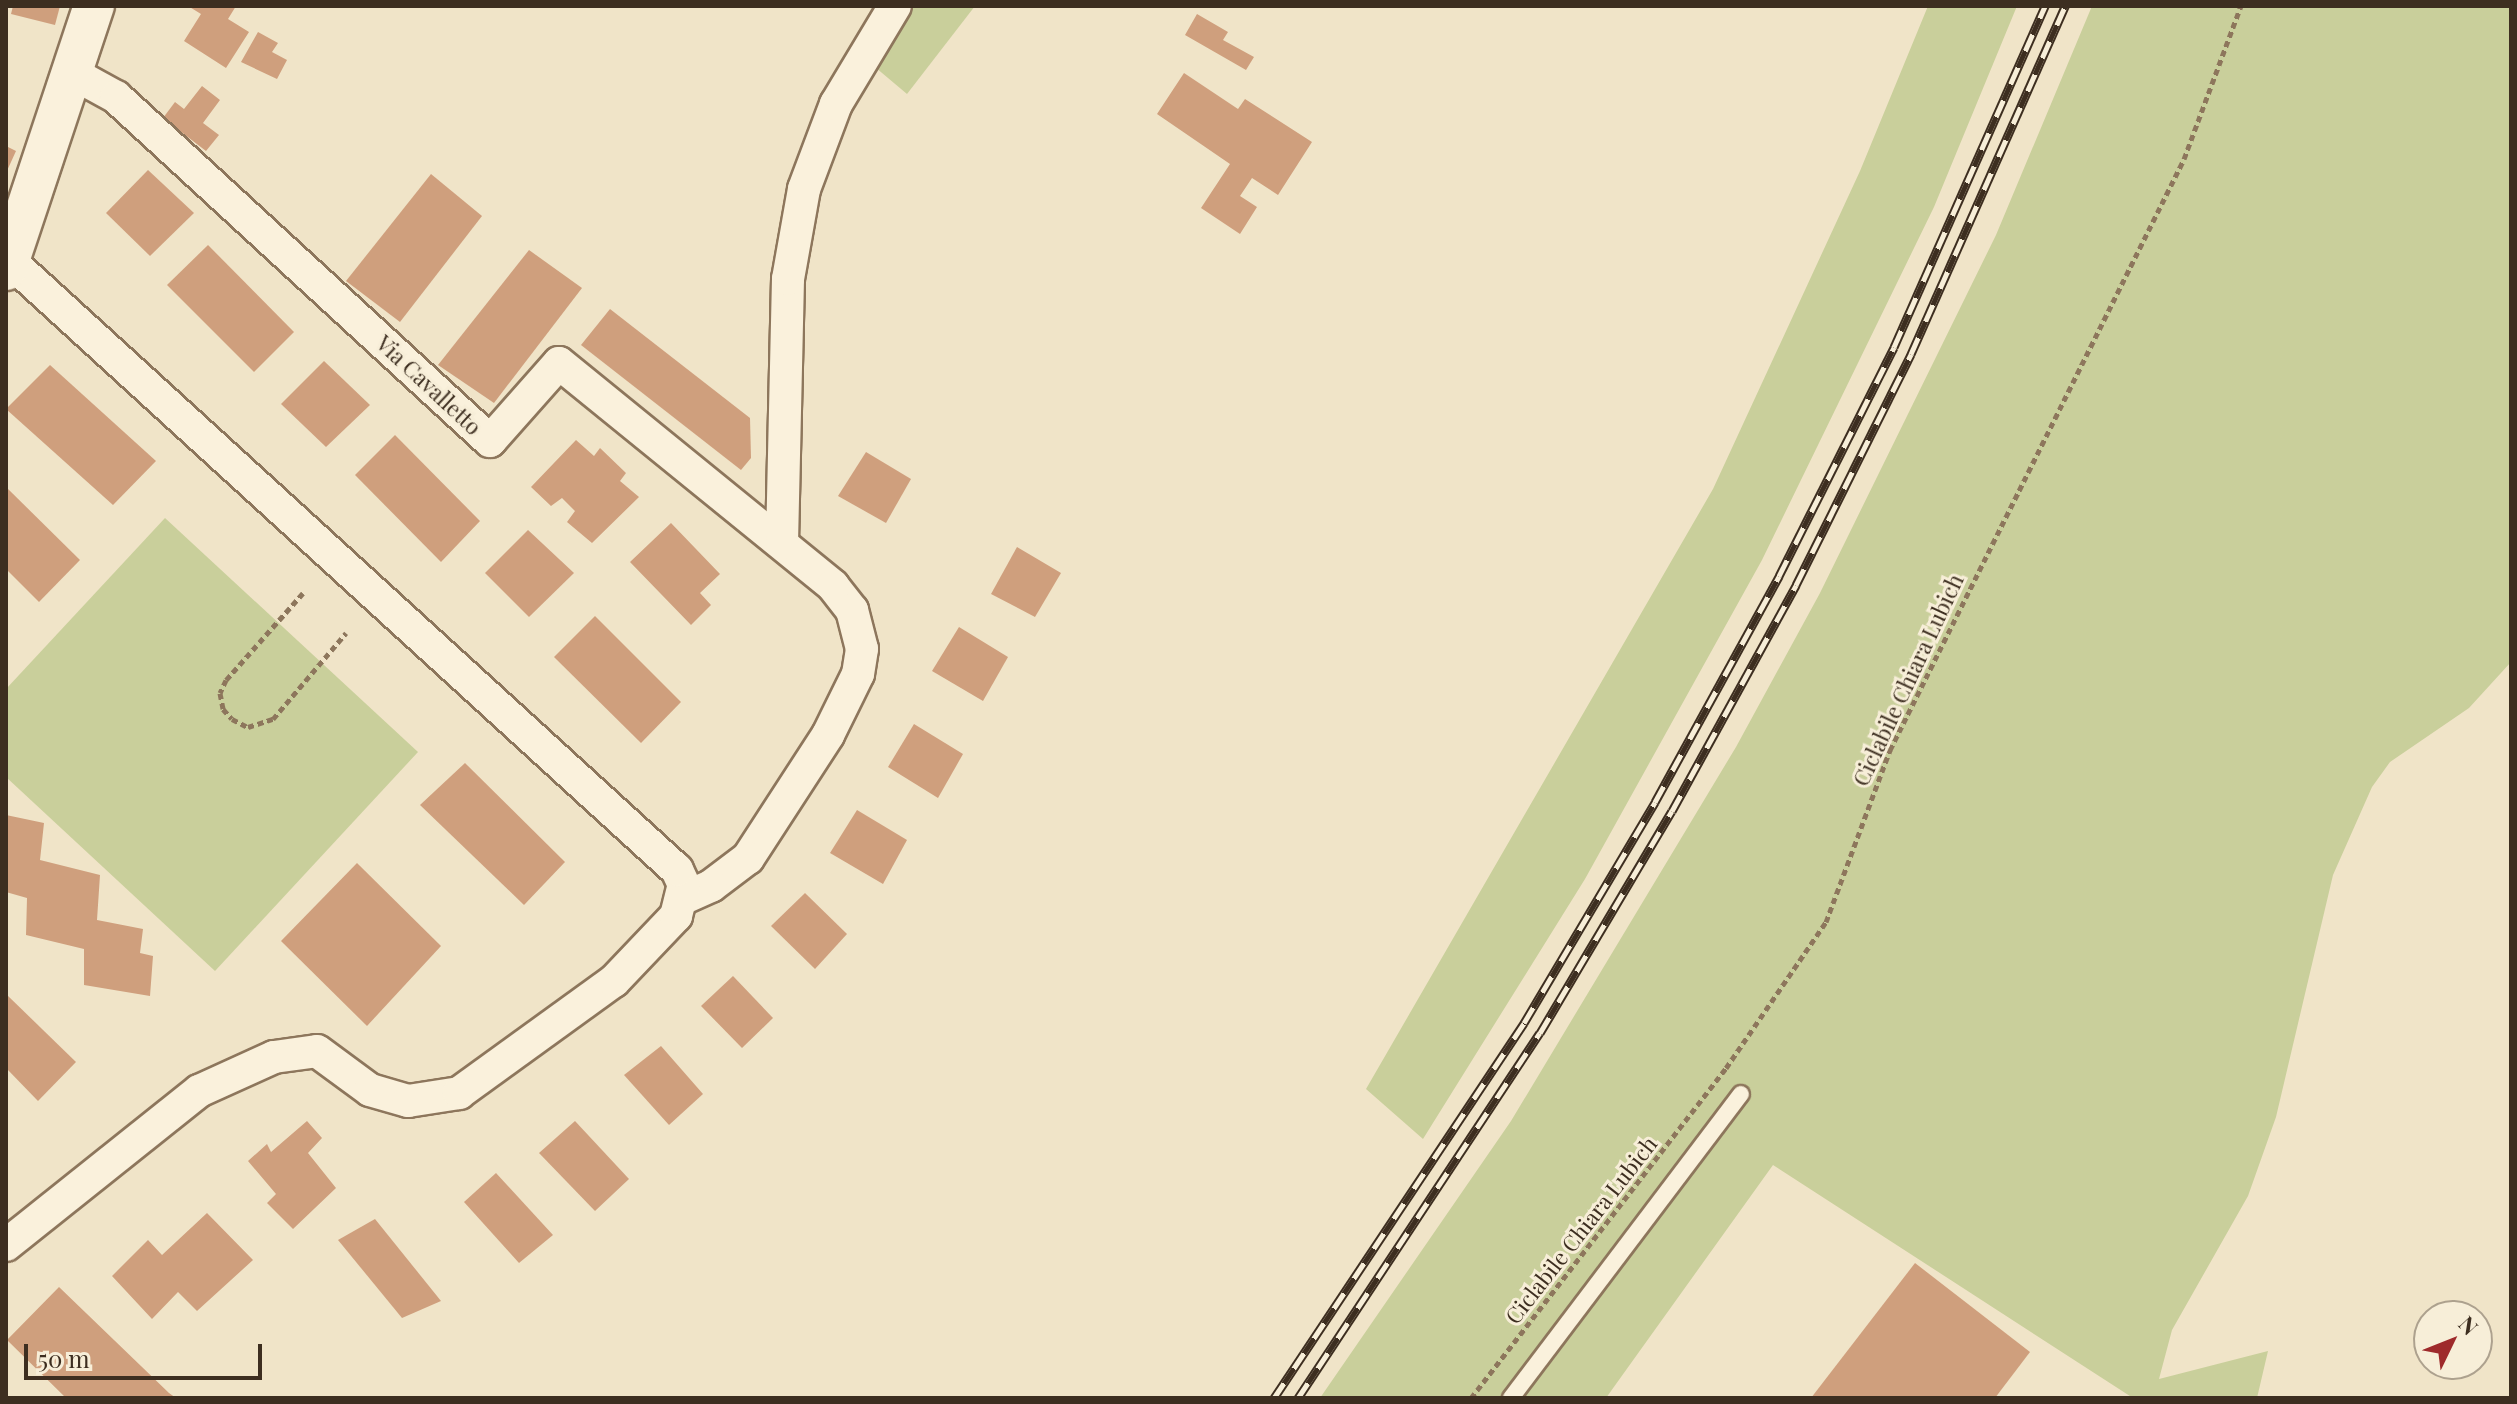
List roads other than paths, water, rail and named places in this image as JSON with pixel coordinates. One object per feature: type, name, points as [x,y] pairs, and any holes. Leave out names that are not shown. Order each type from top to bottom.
[{"type":"street","points":[[6,1245],[199,1091],[274,1057],[317,1051],[370,1090],[408,1101],[459,1093],[614,981],[676,916],[684,898],[677,870],[9,266],[94,6]]},
{"type":"street","points":[[782,543],[788,279],[804,189],[836,104],[895,6]]},
{"type":"street","name":"Via Cavalletto","points":[[74,74],[116,97],[490,441],[559,363],[782,543],[833,586],[852,610],[862,649],[858,674],[828,735],[748,858],[711,886],[684,898]]},
{"type":"lane","points":[[1511,1398],[1741,1094]]},
{"type":"railway","points":[[1274,1398],[1524,1023],[1655,802],[1779,576],[1894,347],[2045,6]]},
{"type":"railway","points":[[1298,1398],[1540,1033],[1672,811],[1796,585],[1911,354],[2065,6]]}]
